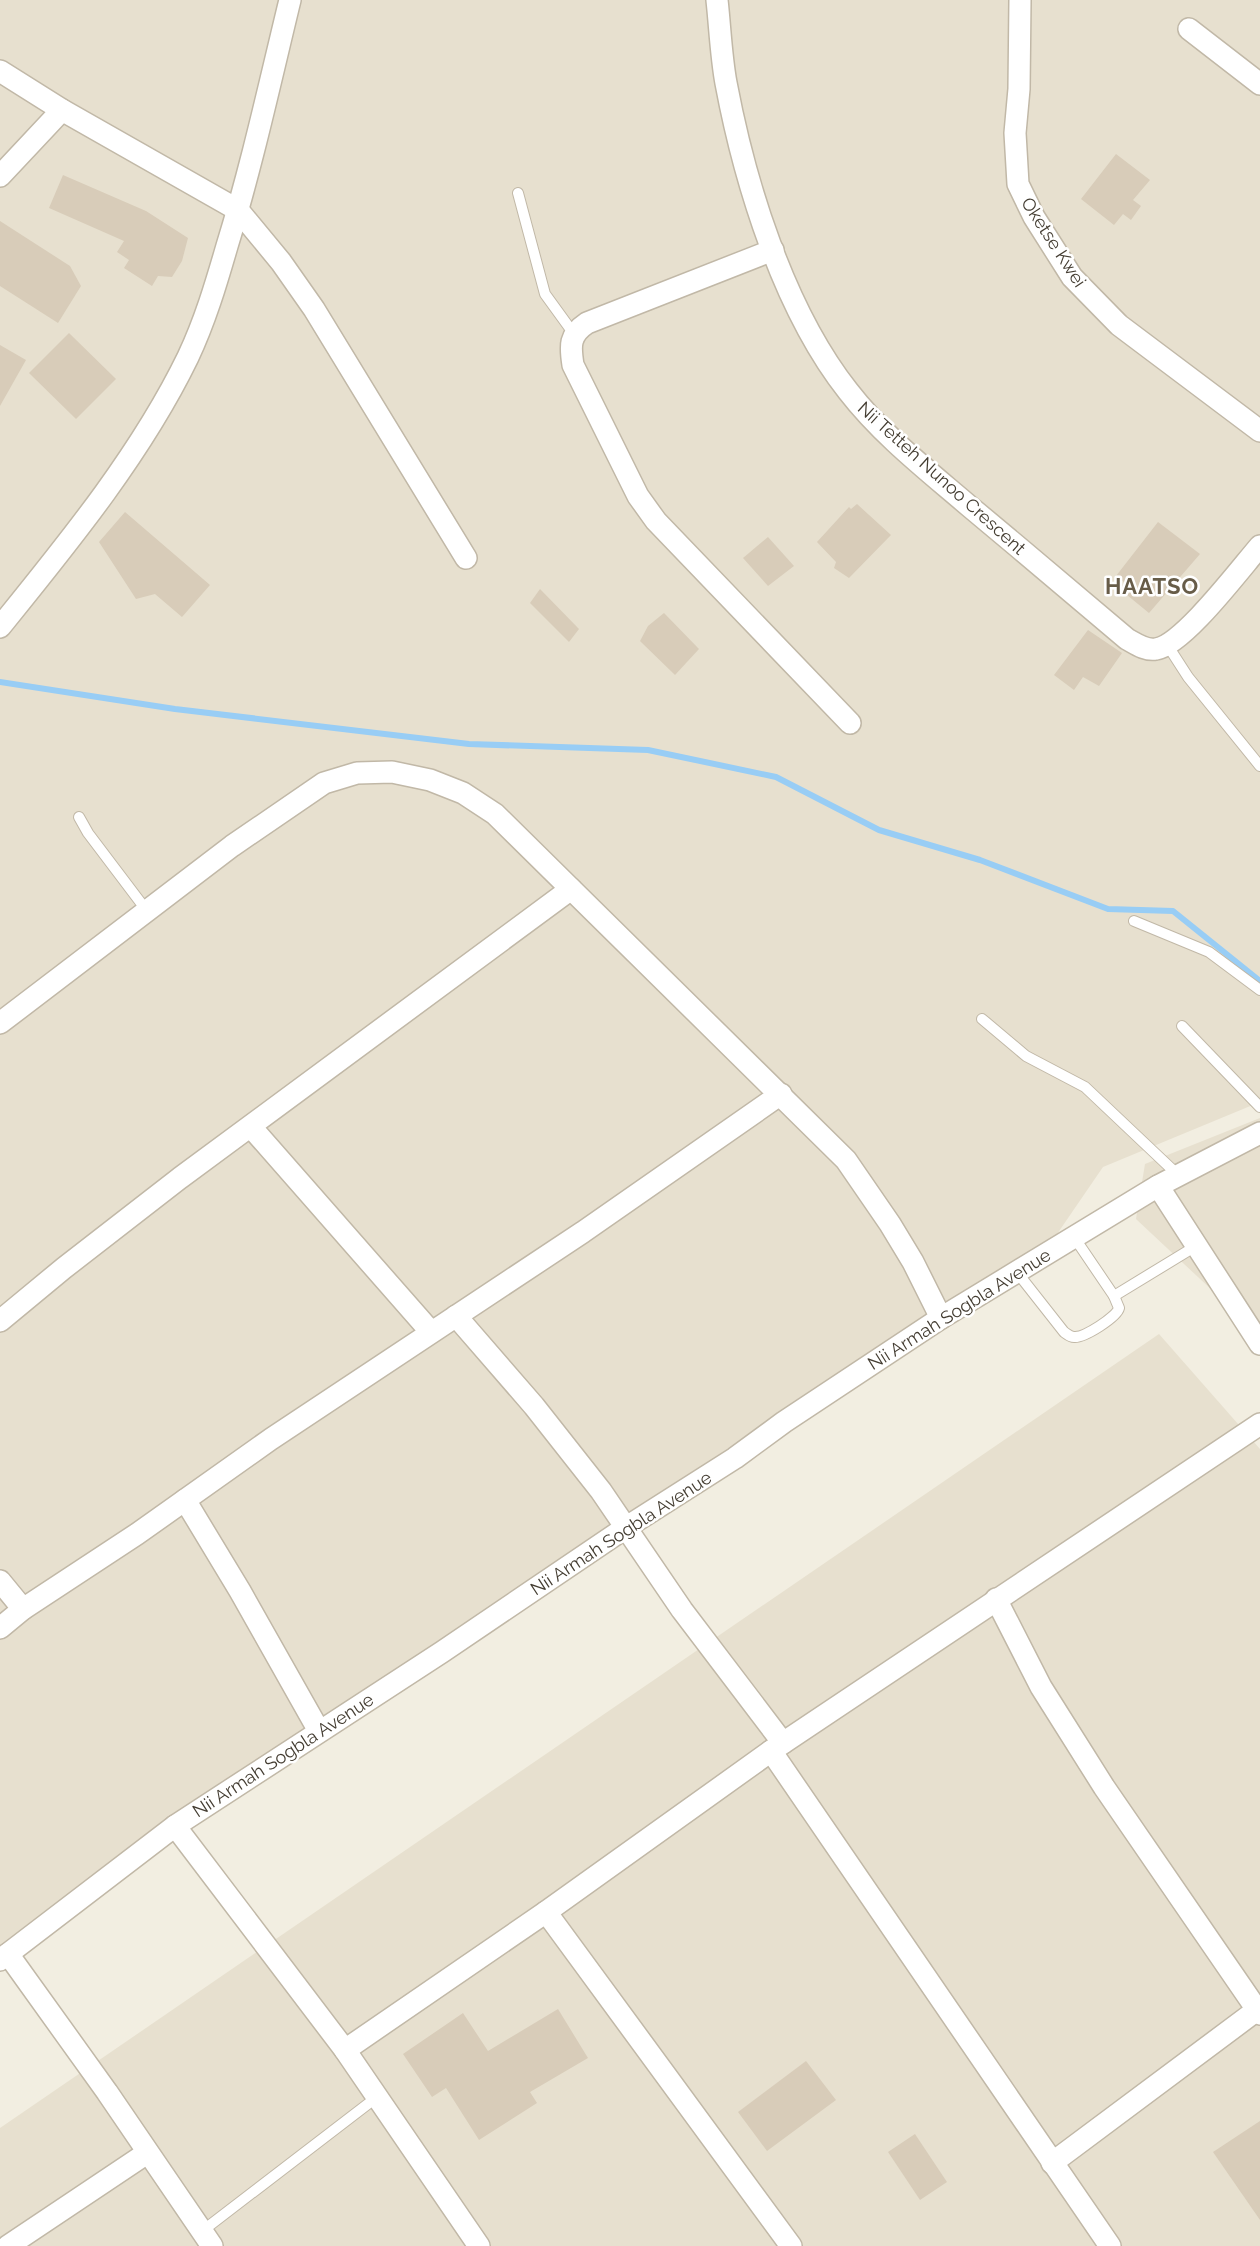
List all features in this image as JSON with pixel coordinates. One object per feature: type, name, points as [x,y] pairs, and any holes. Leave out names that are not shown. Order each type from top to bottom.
[{"type":"street","points":[[0,627],[92,510],[158,411],[188,356],[210,304],[238,210],[290,0]]},
{"type":"street","name":"Nii Tetteh Nunoo Crescent","points":[[717,0],[726,82],[744,161],[756,203],[799,312],[819,349],[847,391],[874,422],[947,487],[1127,639],[1154,650],[1168,646]]},
{"type":"street","name":"Oketse Kwei","points":[[1020,0],[1019,89],[1015,134],[1018,184],[1034,217],[1072,277],[1118,325],[1260,431]]},
{"type":"street","points":[[1189,29],[1260,84]]},
{"type":"street","points":[[0,72],[62,110],[238,210],[281,262],[314,309],[466,558]]},
{"type":"street","points":[[0,176],[62,110]]},
{"type":"street","points":[[774,250],[587,323],[574,334],[570,346],[573,365],[638,496],[656,522],[850,723]]},
{"type":"street","points":[[1168,646],[1185,630],[1260,546]]},
{"type":"street","points":[[0,1023],[232,846],[324,783],[357,773],[392,772],[430,780],[463,793],[495,814],[782,1094],[846,1160],[890,1224],[912,1262],[940,1318]]},
{"type":"street","points":[[0,1321],[87,1250],[437,987],[571,889]]},
{"type":"street","points":[[0,1628],[23,1609],[185,1500],[271,1439],[583,1232],[782,1094]]},
{"type":"street","points":[[251,1127],[431,1332]]},
{"type":"street","name":"Nii Armah Sogbla Avenue","points":[[4,1957],[175,1826],[442,1652],[625,1528],[736,1458],[784,1422],[940,1318],[1158,1186],[1260,1133]]},
{"type":"street","points":[[1158,1186],[1260,1344]]},
{"type":"street","points":[[456,1316],[546,1421],[601,1491],[777,1747],[1052,2162],[1110,2246]]},
{"type":"street","points":[[345,2050],[546,1912],[777,1747],[1260,1424]]},
{"type":"street","points":[[185,1500],[240,1591],[319,1731]]},
{"type":"street","points":[[0,1582],[23,1609]]},
{"type":"street","points":[[996,1599],[1041,1687],[1104,1787],[1259,2012],[1052,2162]]},
{"type":"street","points":[[175,1826],[345,2050],[479,2246]]},
{"type":"street","points":[[546,1912],[792,2246]]},
{"type":"street","points":[[4,1957],[107,2092],[146,2153],[206,2239]]},
{"type":"street","points":[[8,2246],[146,2153]]},
{"type":"lane","points":[[518,193],[545,294],[574,334]]},
{"type":"lane","points":[[1168,646],[1188,677],[1260,766]]},
{"type":"lane","points":[[79,817],[88,833],[147,911]]},
{"type":"lane","points":[[1134,921],[1210,952],[1260,990]]},
{"type":"lane","points":[[982,1020],[1026,1056],[1085,1087],[1178,1176]]},
{"type":"lane","points":[[1182,1026],[1260,1107]]},
{"type":"lane","points":[[1016,1272],[1064,1332],[1072,1338],[1081,1336],[1115,1315],[1119,1308],[1114,1296],[1074,1237]]},
{"type":"lane","points":[[1114,1296],[1196,1246]]},
{"type":"lane","points":[[206,2239],[377,2097]]},
{"type":"shaded area","points":[[0,0],[1260,0],[1260,1102],[1103,1167],[1042,1256],[0,1951]]},
{"type":"shaded area","points":[[1260,1118],[1260,1335],[1136,1219],[1145,1164]]},
{"type":"shaded area","points":[[1159,1334],[1260,1449],[1260,2246],[0,2246],[0,2128]]},
{"type":"building","points":[[1116,154],[1150,180],[1133,200],[1141,206],[1131,220],[1123,214],[1114,225],[1081,199]]},
{"type":"building","points":[[63,175],[146,211],[188,238],[182,261],[172,277],[158,276],[152,286],[124,268],[129,260],[117,252],[124,241],[49,208]]},
{"type":"building","points":[[0,221],[70,266],[81,286],[58,323],[0,286]]},
{"type":"building","points":[[69,333],[116,379],[76,419],[29,373]]},
{"type":"building","points":[[0,345],[26,360],[0,406]]},
{"type":"building","points":[[857,504],[891,535],[849,578],[834,568],[836,562],[817,542],[849,507],[851,509]]},
{"type":"building","points":[[125,512],[210,585],[182,617],[155,594],[136,599],[99,542]]},
{"type":"building","points":[[1158,522],[1200,554],[1149,613],[1127,595],[1132,588],[1116,576]]},
{"type":"building","points":[[768,537],[794,566],[768,586],[743,558]]},
{"type":"building","points":[[540,589],[579,629],[569,642],[530,603]]},
{"type":"building","points":[[664,613],[699,649],[675,675],[640,641],[648,626]]},
{"type":"building","points":[[1088,630],[1122,653],[1099,686],[1083,677],[1074,690],[1054,675]]},
{"type":"building","points":[[558,2009],[588,2058],[530,2092],[537,2103],[479,2140],[446,2088],[432,2097],[403,2054],[463,2013],[488,2051]]},
{"type":"building","points":[[806,2061],[836,2100],[767,2151],[738,2112]]},
{"type":"building","points":[[1260,2121],[1260,2220],[1213,2152]]},
{"type":"building","points":[[915,2134],[947,2182],[920,2200],[888,2152]]},
{"type":"waterway","points":[[0,682],[175,709],[469,744],[648,750],[776,777],[879,830],[980,860],[1108,909],[1173,911],[1260,981]]},
{"type":"district","name":"HAATSO","points":[[1152,586]]}]
